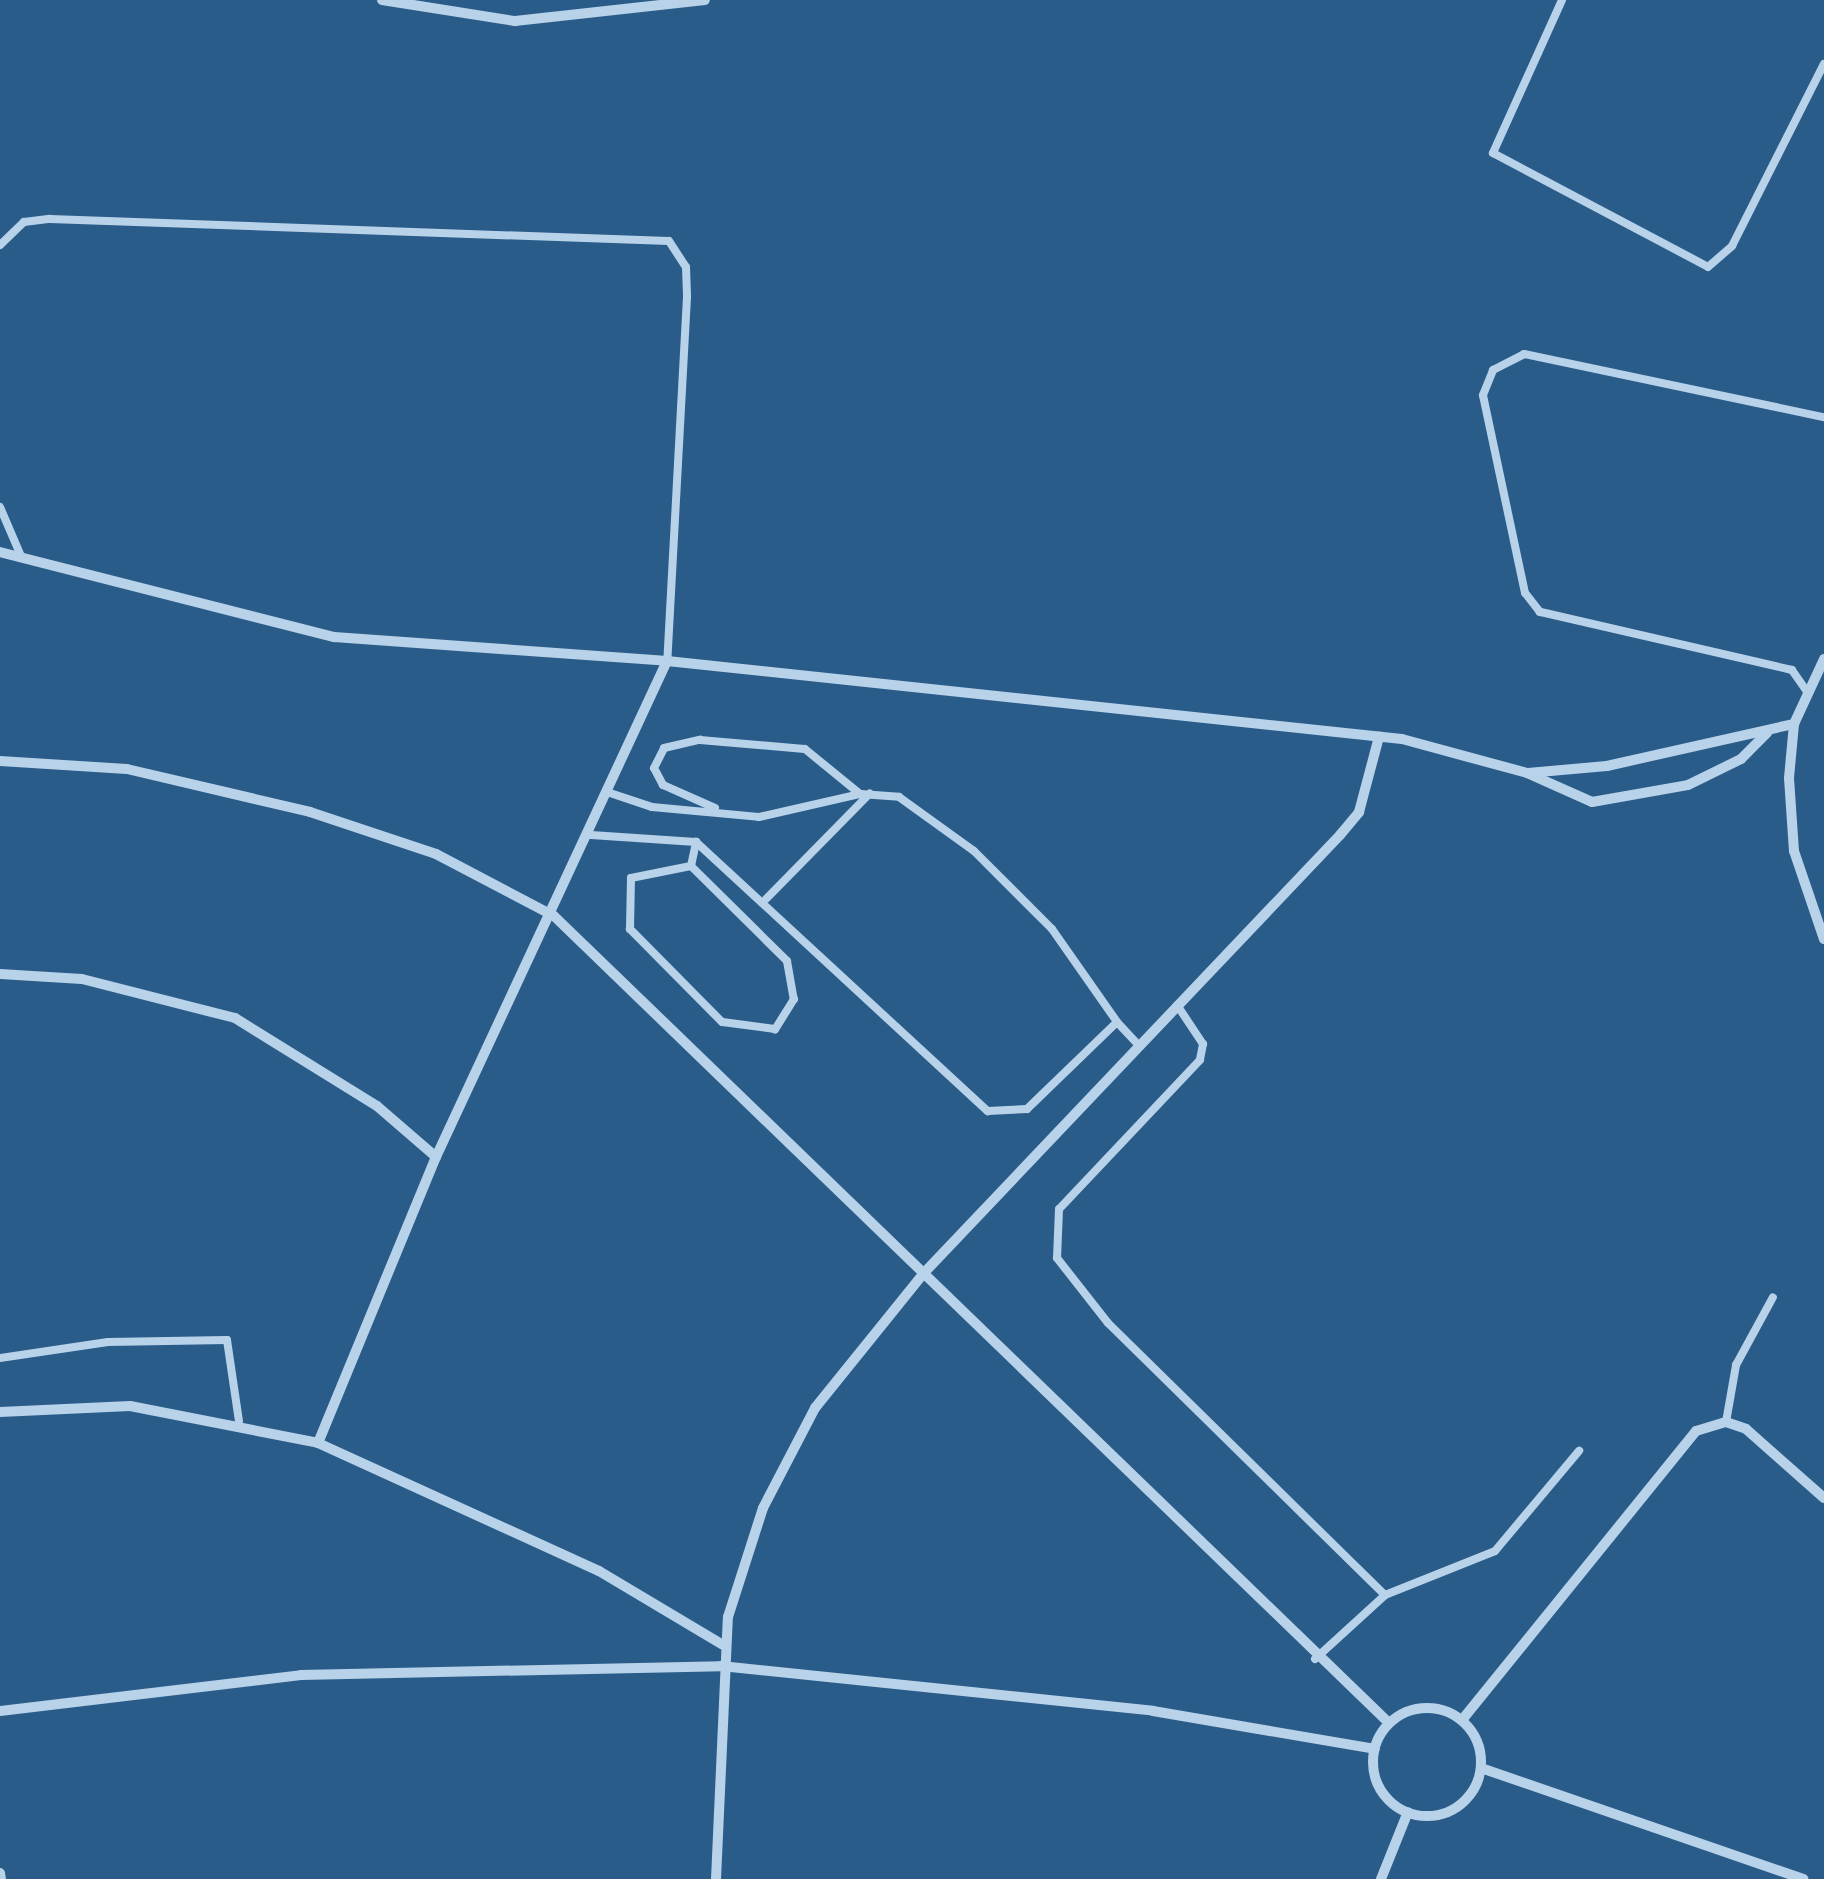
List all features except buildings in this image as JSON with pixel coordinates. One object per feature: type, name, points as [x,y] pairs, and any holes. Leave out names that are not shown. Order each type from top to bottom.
[{"type":"street","points":[[382,0],[516,21],[705,0]]},
{"type":"street","points":[[0,552],[334,637],[667,661],[1379,736],[1527,773],[1570,797],[1620,803],[1715,774],[1768,733]]},
{"type":"street","points":[[1824,660],[1794,724],[1794,850],[1824,939]]},
{"type":"street","points":[[318,1442],[436,1157],[554,916],[667,661]]},
{"type":"street","points":[[1527,773],[1768,733],[1794,724]]},
{"type":"street","points":[[716,1879],[723,1645],[763,1508],[815,1408],[922,1274],[1359,812],[1379,736]]},
{"type":"street","points":[[0,761],[127,768],[310,812],[436,854],[554,916],[1315,1659],[1390,1723]]},
{"type":"street","points":[[0,974],[82,979],[235,1018],[377,1106],[436,1157]]},
{"type":"street","points":[[0,1412],[130,1406],[238,1421],[318,1442],[599,1571],[723,1645]]},
{"type":"street","points":[[1462,1720],[1656,1476],[1696,1432],[1726,1422],[1764,1440],[1824,1498]]},
{"type":"street","points":[[0,1712],[301,1675],[721,1666],[1153,1711],[1374,1750]]},
{"type":"street","points":[[1408,1812],[1376,1780],[1374,1750],[1390,1723],[1426,1708],[1462,1720],[1481,1768],[1803,1879]]},
{"type":"street","points":[[1408,1812],[1461,1804],[1481,1768]]},
{"type":"street","points":[[1381,1879],[1408,1812]]},
{"type":"lane","points":[[1562,0],[1493,154],[1708,268],[1732,246],[1824,64]]},
{"type":"lane","points":[[0,246],[24,222],[50,220],[669,241],[686,267],[687,296],[667,661]]},
{"type":"lane","points":[[1808,693],[1792,670],[1540,612],[1525,594],[1483,395],[1493,370],[1524,354],[1824,417]]},
{"type":"lane","points":[[0,507],[21,556]]},
{"type":"lane","points":[[719,810],[663,784],[654,768],[664,748],[700,740],[805,749],[865,794],[913,804],[974,850],[1074,954],[1117,1022],[1139,1046]]},
{"type":"lane","points":[[608,792],[652,807],[777,817],[865,794]]},
{"type":"lane","points":[[766,900],[865,794]]},
{"type":"lane","points":[[590,835],[696,842],[766,900],[988,1112],[1027,1110],[1117,1022]]},
{"type":"lane","points":[[691,866],[696,842]]},
{"type":"lane","points":[[691,866],[787,961],[794,999],[775,1030],[722,1022],[636,941],[631,878],[691,866]]},
{"type":"lane","points":[[1177,1005],[1203,1044],[1200,1060],[1059,1209],[1057,1258],[1108,1323],[1385,1596]]},
{"type":"lane","points":[[1726,1422],[1736,1365],[1773,1296]]},
{"type":"lane","points":[[0,1358],[108,1342],[228,1340],[238,1421]]},
{"type":"lane","points":[[1315,1659],[1385,1596],[1480,1562],[1579,1451]]}]
